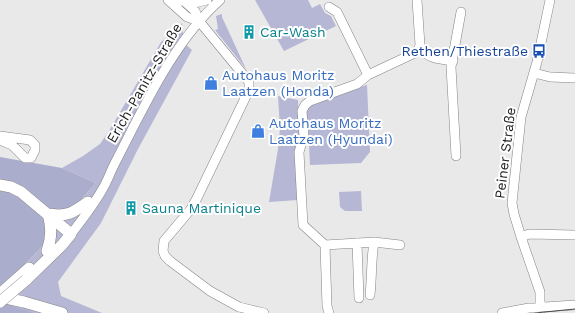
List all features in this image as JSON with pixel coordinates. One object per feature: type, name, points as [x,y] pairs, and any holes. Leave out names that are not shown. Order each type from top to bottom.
[{"type":"main road","points":[[0,185],[11,187],[20,192],[68,232]]},
{"type":"main road","points":[[48,214],[59,216],[67,215],[75,212],[88,202]]},
{"type":"main road","points":[[47,251],[52,233],[48,214]]},
{"type":"main road","name":"Erich-Panitz-Straße","points":[[22,279],[47,251],[68,232]]},
{"type":"main road","name":"Erich-Panitz-Straße","points":[[0,297],[62,245],[68,232]]},
{"type":"main road","points":[[0,297],[62,313]]},
{"type":"main road","points":[[24,302],[48,313]]},
{"type":"street","points":[[168,0],[187,17],[199,21]]},
{"type":"street","points":[[176,0],[186,3],[206,0]]},
{"type":"street","name":"Erich-Panitz-Straße","points":[[68,232],[100,194],[113,167],[176,52],[199,21],[220,0]]},
{"type":"street","points":[[330,313],[327,306],[325,245],[303,225],[299,152],[304,136],[302,112],[305,105],[310,101],[357,84],[368,75],[417,52],[419,48],[417,0]]},
{"type":"street","name":"Peiner Straße","points":[[540,310],[540,292],[521,237],[512,203],[521,117],[534,74],[550,0]]},
{"type":"street","points":[[186,3],[195,10],[199,21],[249,82],[250,90],[197,198],[191,208],[164,240],[162,246],[165,256],[210,291],[239,306],[264,313]]},
{"type":"street","points":[[329,7],[337,12],[368,75]]},
{"type":"street","points":[[456,156],[451,67],[461,12]]},
{"type":"street","points":[[419,48],[427,56],[432,58],[453,61]]},
{"type":"street","points":[[534,74],[575,78]]},
{"type":"street","points":[[0,136],[30,140],[35,145],[35,150],[31,158],[25,158],[12,145],[0,140]]},
{"type":"street","name":"Erich-Panitz-Straße","points":[[68,232],[113,167]]},
{"type":"street","points":[[521,237],[529,234],[575,235]]},
{"type":"street","points":[[325,245],[374,242],[400,245]]},
{"type":"street","points":[[370,295],[372,280],[371,262],[374,242]]},
{"type":"street","points":[[357,243],[359,298]]},
{"type":"street","points":[[502,313],[575,305]]},
{"type":"shaded area","points":[[255,0],[308,0],[312,8],[320,4],[325,13],[331,16],[336,26],[284,51]]},
{"type":"shaded area","points":[[222,14],[246,69],[215,30],[218,29],[216,16]]},
{"type":"shaded area","points":[[182,23],[184,43],[192,50],[138,149],[101,223],[58,282],[61,296],[102,313],[36,313],[14,308],[6,280],[43,246],[96,183],[62,168],[100,144],[161,42]]},
{"type":"shaded area","points":[[367,85],[370,152],[361,163],[310,165],[309,145],[305,137],[306,106],[312,101]]},
{"type":"shaded area","points":[[278,96],[298,100],[300,136],[298,200],[269,202],[280,129]]},
{"type":"shaded area","points":[[0,157],[62,168],[96,183],[43,246],[20,269],[6,280],[14,307],[36,313],[0,313]]},
{"type":"shaded area","points":[[361,191],[362,211],[345,211],[340,207],[339,192]]},
{"type":"tram line","points":[[535,313],[575,309]]},
{"type":"place","name":"Car-Wash","points":[[249,32]]},
{"type":"place","name":"Rethen/Thiestraße","points":[[539,51]]},
{"type":"place","name":"Autohaus Moritz Laatzen (Honda)","points":[[211,83]]},
{"type":"place","name":"Autohaus Moritz Laatzen (Hyundai)","points":[[258,131]]},
{"type":"place","name":"Sauna Martinique","points":[[131,208]]}]
